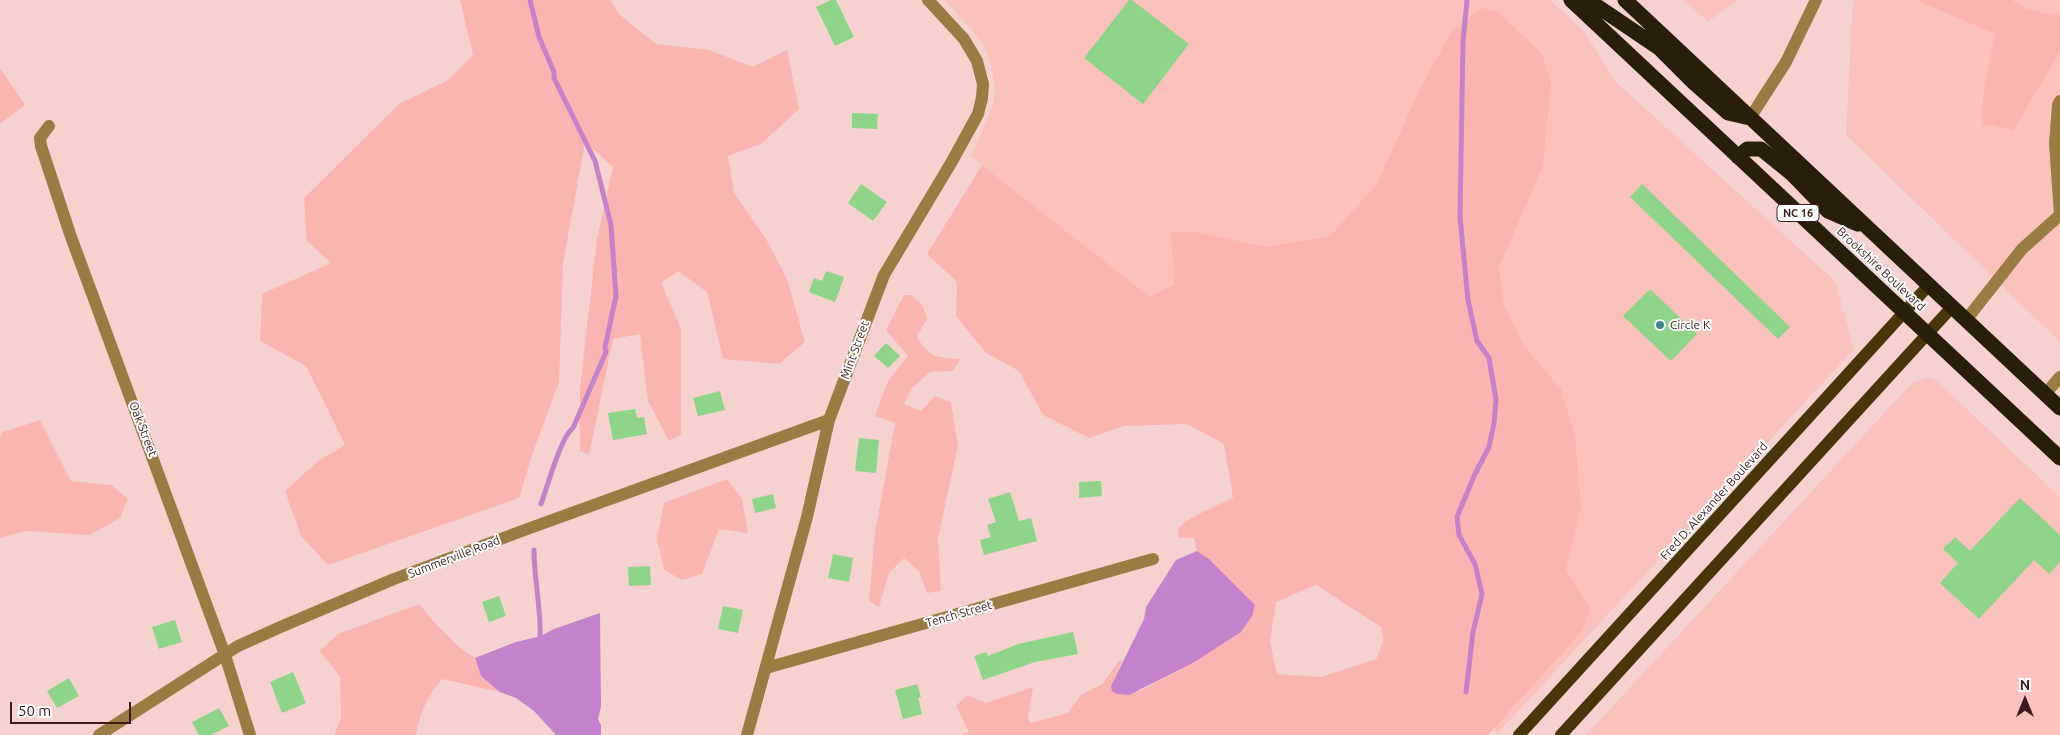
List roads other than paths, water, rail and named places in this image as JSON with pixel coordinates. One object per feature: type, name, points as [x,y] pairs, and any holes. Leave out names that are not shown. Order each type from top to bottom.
[{"type":"highway","name":"Brookshire Boulevard","points":[[1571,0],[2060,458]]},
{"type":"highway","points":[[1588,0],[1659,48],[1728,113],[1750,118]]},
{"type":"highway","name":"Brookshire Boulevard","points":[[1624,0],[2060,408]]},
{"type":"highway","points":[[1738,156],[1747,149],[1761,149],[1792,174],[1828,211],[1868,228]]},
{"type":"main road","name":"Fred D. Alexander Boulevard","points":[[1519,735],[1929,285]]},
{"type":"main road","points":[[1561,735],[1952,306]]},
{"type":"street","name":"Mint Street","points":[[747,735],[806,517],[829,420],[884,275],[951,164],[978,114],[982,98],[983,84],[977,61],[964,40],[928,0]]},
{"type":"street","points":[[1750,118],[1786,62],[1816,0]]},
{"type":"street","points":[[1966,320],[2022,249],[2060,215],[2055,143],[2058,105],[2060,101]]},
{"type":"street","name":"Oak Street","points":[[49,126],[40,138],[41,146],[70,234],[225,655],[250,735]]},
{"type":"street","points":[[2045,394],[2060,376]]},
{"type":"street","name":"Summerville Road","points":[[98,735],[238,646],[285,625],[394,579],[594,504],[829,420]]},
{"type":"street","name":"Tench Street","points":[[766,668],[1153,559]]},
{"type":"waterway","points":[[530,0],[539,37],[554,72],[554,78],[595,161],[611,225],[616,296],[605,347],[606,352],[573,428],[568,433],[559,451],[541,504]]},
{"type":"waterway","points":[[1466,692],[1473,632],[1482,594],[1475,564],[1459,535],[1457,517],[1474,476],[1489,447],[1496,400],[1489,358],[1477,341],[1468,300],[1460,217],[1463,42],[1467,0]]},
{"type":"waterway","points":[[534,550],[540,643]]},
{"type":"place","name":"Circle K","points":[[1660,325]]}]
